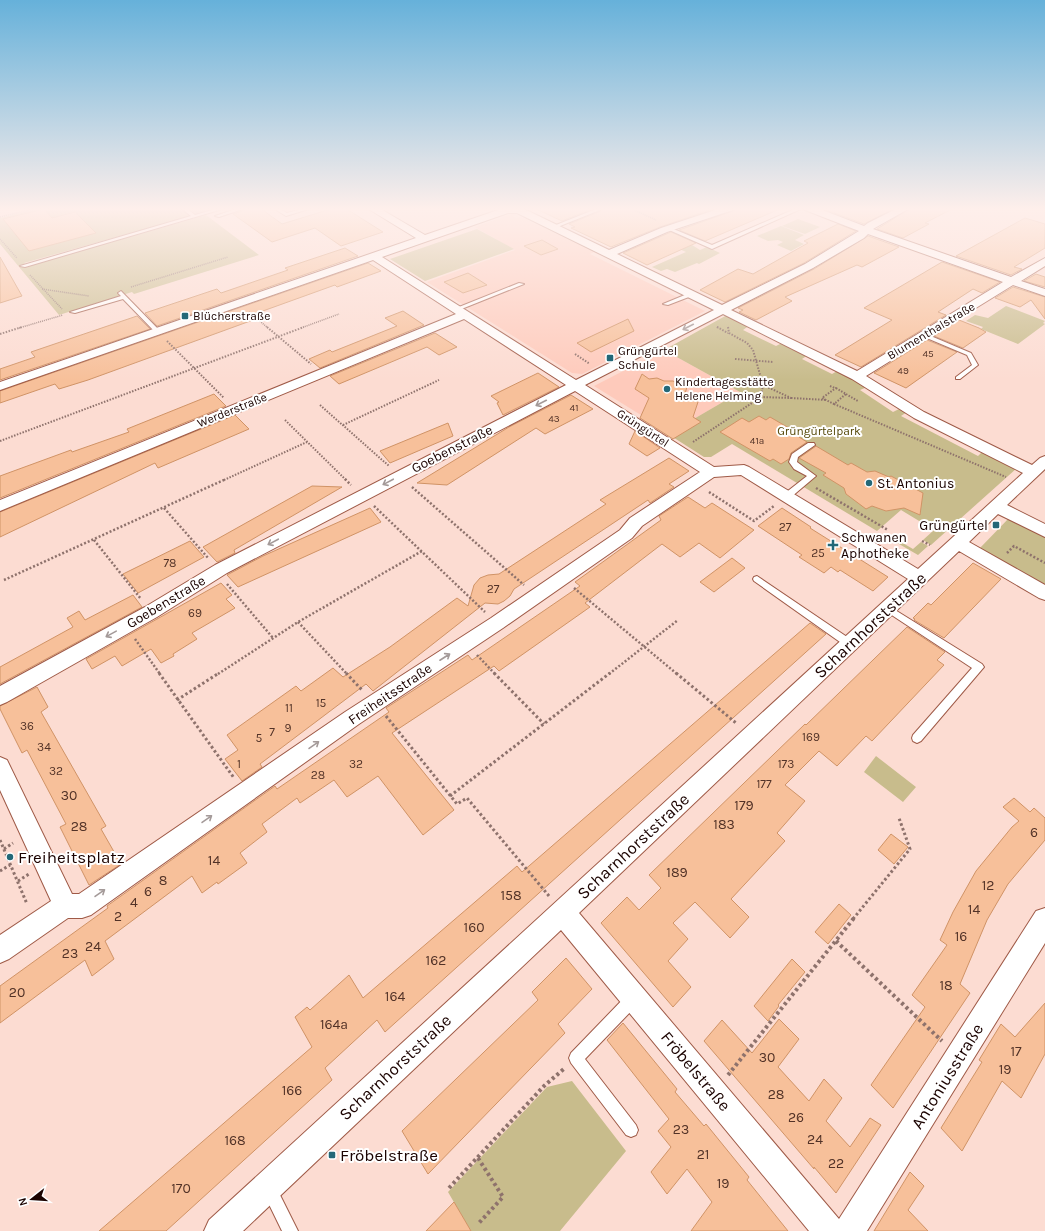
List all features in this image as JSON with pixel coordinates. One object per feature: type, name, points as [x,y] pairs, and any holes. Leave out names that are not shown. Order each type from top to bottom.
[{"type":"street","points":[[0,386],[347,265]]},
{"type":"street","name":"Grüngürtel","points":[[389,265],[711,472]]},
{"type":"street","points":[[633,265],[857,376],[919,416],[1039,466]]},
{"type":"street","name":"Goebenstraße","points":[[0,696],[151,612],[217,572],[363,495],[810,265]]},
{"type":"street","points":[[969,265],[1045,293]]},
{"type":"street","name":"Blumenthalstraße","points":[[857,376],[1038,265]]},
{"type":"street","name":"Werderstraße","points":[[0,506],[322,373],[461,311]]},
{"type":"street","name":"Scharnhorststraße","points":[[220,1231],[752,736],[1039,466]]},
{"type":"street","points":[[711,472],[744,470],[919,578]]},
{"type":"street","name":"Freiheitsstraße","points":[[65,906],[82,906],[375,703],[466,644],[626,534],[636,522],[711,472]]},
{"type":"street","points":[[996,506],[1045,532]]},
{"type":"street","points":[[958,543],[1045,593]]},
{"type":"street","points":[[0,767],[65,906],[0,950]]},
{"type":"street","name":"Fröbelstraße","points":[[562,912],[829,1231]]},
{"type":"street","name":"Antoniusstraße","points":[[849,1231],[1045,920]]},
{"type":"lane","points":[[461,311],[521,284]]},
{"type":"lane","points":[[666,304],[692,294]]},
{"type":"lane","points":[[73,312],[112,300],[122,295],[158,332]]},
{"type":"lane","points":[[924,335],[969,354],[975,365],[958,378]]},
{"type":"lane","points":[[787,496],[812,476],[797,467],[794,462],[795,456],[811,445]]},
{"type":"lane","points":[[757,579],[850,644]]},
{"type":"lane","points":[[887,608],[978,667],[917,738]]},
{"type":"lane","points":[[631,1130],[576,1058],[634,998]]},
{"type":"lane","points":[[268,1186],[290,1231]]},
{"type":"path","points":[[122,295],[120,291],[201,265]]},
{"type":"path","points":[[23,266],[42,289],[64,311],[73,312]]},
{"type":"path","points":[[42,289],[112,300]]},
{"type":"path","points":[[238,303],[322,373]]},
{"type":"path","points":[[0,334],[73,312]]},
{"type":"path","points":[[0,441],[279,338],[339,314]]},
{"type":"path","points":[[728,326],[729,334],[751,347],[763,385],[761,397]]},
{"type":"path","points":[[158,332],[234,409]]},
{"type":"path","points":[[735,359],[773,362]]},
{"type":"path","points":[[343,425],[439,380]]},
{"type":"path","points":[[763,385],[791,398]]},
{"type":"path","points":[[830,386],[858,401]]},
{"type":"path","points":[[836,388],[822,398],[1010,479],[1039,466]]},
{"type":"path","points":[[834,404],[846,394]]},
{"type":"path","points":[[679,451],[761,397],[827,400]]},
{"type":"path","points":[[320,405],[424,499],[536,596]]},
{"type":"path","points":[[285,420],[496,623]]},
{"type":"path","points":[[4,580],[307,442]]},
{"type":"path","points":[[806,481],[888,530]]},
{"type":"path","points":[[694,483],[754,521],[787,496]]},
{"type":"path","points":[[164,508],[211,561],[217,572],[273,638]]},
{"type":"path","points":[[94,540],[151,612]]},
{"type":"path","points":[[922,541],[932,546]]},
{"type":"path","points":[[995,564],[1014,546],[1045,563]]},
{"type":"path","points":[[177,700],[298,622],[422,551]]},
{"type":"path","points":[[562,578],[752,736]]},
{"type":"path","points":[[450,796],[678,620]]},
{"type":"path","points":[[298,622],[375,703],[457,804],[467,798],[562,912]]},
{"type":"path","points":[[126,626],[244,793]]},
{"type":"path","points":[[466,644],[544,724]]},
{"type":"path","points":[[713,1092],[910,849],[899,818]]},
{"type":"path","points":[[0,840],[28,903],[22,907]]},
{"type":"path","points":[[0,871],[10,865]]},
{"type":"path","points":[[836,941],[959,1057]]},
{"type":"path","points":[[449,1188],[544,1086],[576,1058]]},
{"type":"path","points":[[478,1158],[503,1197],[478,1224]]},
{"type":"shaded area","points":[[473,265],[613,265],[705,311],[582,374],[572,373],[427,282]]},
{"type":"shaded area","name":"Kindertagesstätte Helene Helming","points":[[664,350],[740,392],[670,433],[594,386]]},
{"type":"green space","points":[[18,265],[226,265],[134,294],[132,292],[59,315]]},
{"type":"green space","points":[[400,265],[468,265],[425,281]]},
{"type":"green space","points":[[656,265],[691,265],[675,272],[667,269],[661,271],[652,267]]},
{"type":"green space","points":[[1006,306],[1045,321],[1043,323],[1045,324],[1018,344],[981,329],[983,327],[966,321],[975,315],[988,318]]},
{"type":"green space","name":"Grüngürtelpark","points":[[727,315],[750,325],[743,330],[776,346],[784,342],[808,355],[802,359],[832,374],[839,370],[867,387],[860,390],[893,412],[901,408],[907,412],[901,416],[978,456],[983,451],[1017,468],[931,545],[923,540],[934,530],[901,510],[877,531],[732,444],[711,457],[704,457],[668,434],[740,392],[664,350]]},
{"type":"green space","points":[[1010,517],[1045,536],[1045,586],[979,549]]},
{"type":"green space","points":[[889,535],[913,549],[921,542],[928,546],[918,555],[887,537]]},
{"type":"green space","points":[[876,756],[916,787],[903,802],[864,772]]},
{"type":"green space","points":[[572,1081],[626,1151],[560,1231],[467,1231],[469,1228],[448,1192],[547,1087]]},
{"type":"building","points":[[0,265],[5,265],[22,296],[0,303]]},
{"type":"building","points":[[293,265],[331,265],[157,326],[145,313],[217,289],[221,293],[288,270],[285,268]]},
{"type":"building","points":[[361,265],[372,265],[381,271],[337,287],[335,285],[249,316],[253,320],[88,380],[59,389],[55,384],[0,403],[0,391]]},
{"type":"building","points":[[768,265],[799,265],[725,302],[700,290],[738,269],[753,274]]},
{"type":"building","points":[[820,265],[856,265],[785,297],[792,301],[756,320],[739,312],[743,310],[738,308]]},
{"type":"building","points":[[936,265],[952,265],[1000,282],[982,293],[973,289],[938,312],[946,315],[861,367],[835,355],[892,320],[864,308]]},
{"type":"building","points":[[983,265],[1017,265],[1014,267],[1022,269],[1011,275]]},
{"type":"building","points":[[468,273],[487,285],[463,293],[444,282]]},
{"type":"building","points":[[1036,274],[1045,277],[1045,287],[1024,281]]},
{"type":"building","points":[[1013,287],[1045,297],[1045,319],[1031,300],[1020,307],[995,298]]},
{"type":"building","points":[[403,311],[424,325],[320,368],[309,359],[330,350],[332,352],[397,326],[385,318]]},
{"type":"building","points":[[137,316],[150,329],[0,380],[0,369],[35,357],[31,352]]},
{"type":"building","points":[[628,319],[634,331],[591,352],[577,343]]},
{"type":"building","points":[[959,320],[986,332],[963,348],[934,336]]},
{"type":"building","points":[[435,333],[457,347],[439,355],[427,347],[339,384],[330,376]]},
{"type":"building","points":[[927,340],[957,352],[906,388],[874,373]]},
{"type":"building","points":[[538,373],[559,387],[503,415],[497,403],[499,402],[491,396]]},
{"type":"building","points":[[642,374],[649,379],[657,378],[664,381],[673,381],[679,384],[688,383],[685,394],[698,402],[693,417],[701,422],[673,439],[640,418],[649,398],[635,389]]},
{"type":"building","points":[[214,394],[226,406],[0,498],[0,476],[71,450],[72,452],[129,432],[127,429]]},
{"type":"building","points":[[571,395],[593,409],[545,434],[536,428],[447,485],[417,483],[509,427]]},
{"type":"building","points":[[235,415],[249,429],[158,468],[155,463],[0,537],[0,512]]},
{"type":"building","points":[[759,416],[766,420],[770,417],[801,435],[799,437],[807,442],[791,453],[789,459],[781,464],[773,459],[770,461],[720,432],[742,418],[749,422]]},
{"type":"building","points":[[448,423],[453,436],[390,463],[380,451]]},
{"type":"building","points":[[635,431],[660,448],[647,456],[629,444]]},
{"type":"building","name":"St. Antonius","points":[[816,446],[848,465],[851,463],[867,472],[875,471],[889,477],[891,476],[923,493],[920,515],[904,508],[886,511],[872,506],[866,509],[846,494],[844,488],[823,475],[826,473],[799,458]]},
{"type":"building","points":[[669,458],[689,471],[669,484],[674,487],[650,503],[648,500],[514,589],[510,596],[504,601],[498,604],[485,603],[373,691],[366,684],[260,764],[262,767],[242,781],[225,759],[238,750],[227,735],[296,686],[301,691],[333,668],[343,677],[390,647],[457,598],[468,606],[474,585],[480,578],[488,575],[499,574],[606,504],[600,500]]},
{"type":"building","points":[[312,486],[342,487],[234,550],[235,553],[217,562],[203,547]]},
{"type":"building","points":[[688,497],[705,508],[712,503],[754,530],[720,558],[699,543],[680,557],[662,544],[585,603],[590,607],[499,671],[494,666],[392,733],[454,810],[423,835],[378,776],[347,797],[334,780],[300,803],[297,798],[262,824],[267,832],[240,853],[247,863],[218,884],[217,882],[202,893],[192,876],[105,941],[114,959],[92,976],[85,960],[0,1023],[0,986],[108,908],[107,906],[275,786],[277,789],[389,712],[386,708],[468,655],[472,660],[580,586],[575,582],[661,520],[659,516]]},
{"type":"building","points":[[370,508],[381,522],[238,587],[227,575],[263,556]]},
{"type":"building","points":[[782,508],[811,527],[810,528],[888,577],[873,591],[840,570],[838,572],[831,567],[824,573],[799,557],[802,555],[758,526]]},
{"type":"building","points":[[190,541],[204,557],[138,593],[123,574]]},
{"type":"building","points":[[732,558],[745,568],[714,592],[700,582]]},
{"type":"building","points":[[973,563],[1001,579],[944,638],[914,620],[915,619],[913,618],[928,603],[931,605]]},
{"type":"building","points":[[221,583],[232,595],[226,599],[235,608],[192,633],[197,639],[173,654],[174,656],[161,663],[151,649],[122,666],[115,656],[92,669],[86,659]]},
{"type":"building","points":[[133,595],[142,607],[0,684],[0,667],[73,627],[67,618],[79,611],[85,620]]},
{"type":"building","points":[[810,623],[826,634],[385,1032],[377,1020],[325,1068],[332,1080],[166,1231],[99,1231],[312,1047],[295,1017],[307,1007],[310,1010],[349,975],[363,998],[517,866],[522,872]]},
{"type":"building","points":[[907,627],[945,652],[937,660],[944,665],[872,741],[866,736],[837,766],[819,751],[785,785],[805,801],[777,833],[785,841],[731,899],[749,917],[730,938],[695,902],[673,923],[688,939],[668,961],[691,987],[673,1007],[601,923],[627,897],[639,910],[661,888],[649,875]]},
{"type":"building","points":[[37,687],[48,707],[41,712],[106,826],[101,829],[121,864],[89,885],[60,827],[66,824],[27,750],[22,753],[0,709],[0,706]]},
{"type":"building","points":[[1014,798],[1030,812],[1034,808],[1045,818],[1045,840],[1008,884],[987,920],[960,984],[970,993],[893,1108],[871,1085],[925,1007],[912,995],[947,945],[940,940],[953,912],[976,871],[1012,827],[1019,821],[1003,807]]},
{"type":"building","points":[[891,834],[908,847],[894,864],[878,850]]},
{"type":"building","points":[[839,904],[851,915],[828,944],[815,932]]},
{"type":"building","points":[[566,958],[592,989],[558,1024],[565,1033],[428,1174],[402,1131],[538,1000],[532,992]]},
{"type":"building","points":[[792,959],[805,972],[778,1005],[779,1006],[768,1021],[754,1006]]},
{"type":"building","points":[[1045,1003],[1045,1054],[1021,1098],[1002,1081],[962,1151],[941,1128],[982,1062],[979,1060],[1001,1024],[1015,1037]]},
{"type":"building","points":[[779,1019],[799,1039],[778,1067],[809,1101],[824,1079],[842,1098],[826,1121],[850,1147],[870,1118],[881,1125],[836,1193],[704,1041],[722,1020],[752,1053]]},
{"type":"building","points":[[623,1023],[677,1089],[675,1092],[704,1126],[706,1124],[749,1177],[747,1180],[788,1231],[691,1231],[712,1202],[687,1169],[667,1194],[651,1172],[671,1147],[658,1131],[669,1119],[607,1040]]},
{"type":"building","points":[[910,1172],[924,1186],[908,1210],[928,1231],[874,1231]]},
{"type":"building","points":[[454,1202],[471,1231],[426,1231]]},
{"type":"place","name":"Blücherstraße","points":[[185,316]]},
{"type":"place","name":"Grüngürtel Schule","points":[[610,358]]},
{"type":"place","name":"Kindertagesstätte Helene Helming","points":[[667,389]]},
{"type":"place","name":"St. Antonius","points":[[869,483]]},
{"type":"place","name":"Grüngürtel","points":[[996,525]]},
{"type":"place","name":"Schwanen Aphotheke","points":[[833,545]]},
{"type":"place","name":"Freiheitsplatz","points":[[10,857]]},
{"type":"place","name":"Fröbelstraße","points":[[332,1155]]}]
